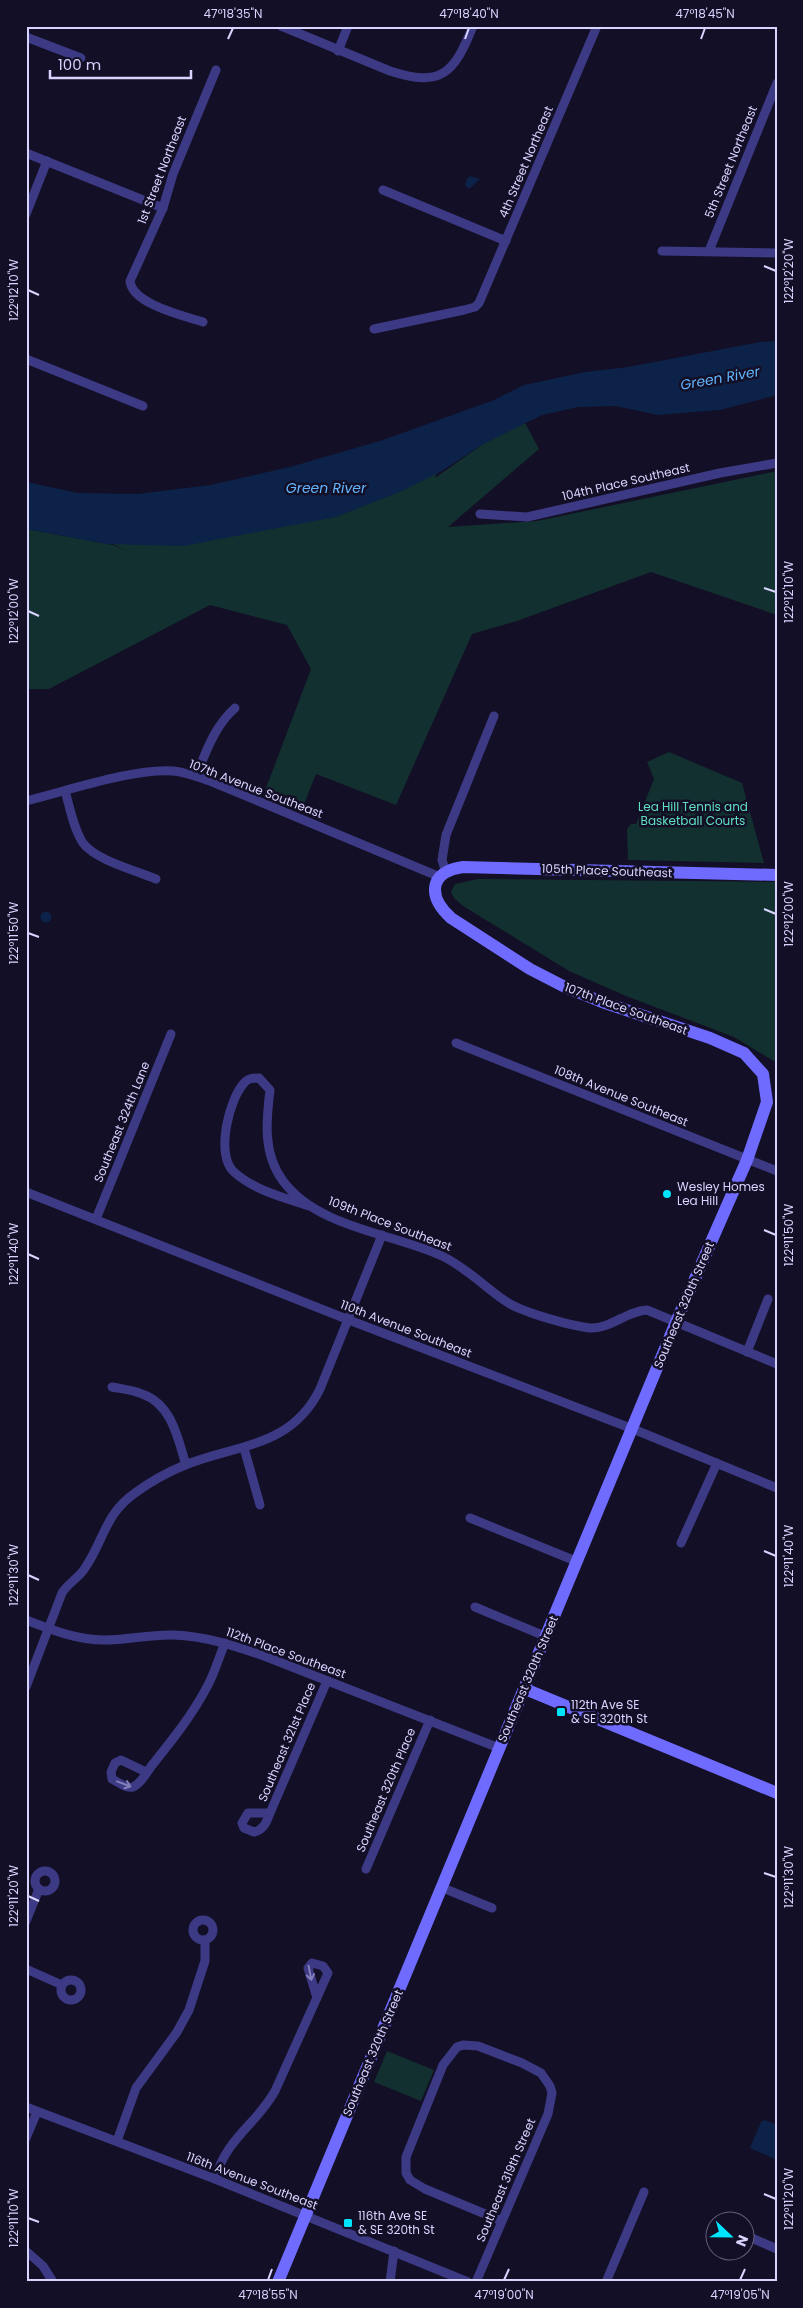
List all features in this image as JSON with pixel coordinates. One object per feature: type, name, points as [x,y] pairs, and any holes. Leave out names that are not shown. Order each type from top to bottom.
[{"type":"street","points":[[280,26],[390,71],[412,78],[427,79],[449,70],[466,43],[473,26]]},
{"type":"street","points":[[338,51],[348,26]]},
{"type":"street","name":"4th Street Northeast","points":[[374,329],[464,310],[477,305],[506,241],[596,26]]},
{"type":"street","points":[[26,37],[81,58]]},
{"type":"street","name":"1st Street Northeast","points":[[203,322],[154,305],[139,296],[131,286],[132,275],[163,208],[173,174],[216,70]]},
{"type":"street","name":"5th Street Northeast","points":[[709,251],[777,84]]},
{"type":"street","points":[[26,152],[163,208]]},
{"type":"street","points":[[26,214],[48,161]]},
{"type":"street","points":[[384,190],[506,241]]},
{"type":"street","points":[[662,251],[777,252]]},
{"type":"street","points":[[26,359],[143,406]]},
{"type":"street","name":"104th Place Southeast","points":[[480,514],[527,517],[720,473],[777,463]]},
{"type":"street","points":[[196,776],[212,736],[222,720],[235,708]]},
{"type":"street","points":[[443,875],[442,860],[446,835],[494,716]]},
{"type":"street","name":"107th Avenue Southeast","points":[[26,801],[149,772],[172,771],[196,776],[443,875]]},
{"type":"street","points":[[65,791],[78,832],[88,848],[106,858],[156,879]]},
{"type":"street","name":"105th Place Southeast","points":[[443,875],[456,868],[480,867],[777,875]]},
{"type":"street","name":"107th Place Southeast","points":[[443,875],[435,890],[435,900],[441,909],[462,926],[530,969],[582,995],[736,1049],[749,1057],[763,1074]]},
{"type":"street","name":"Southeast 324th Lane","points":[[96,1219],[172,1034]]},
{"type":"street","name":"108th Avenue Southeast","points":[[456,1043],[777,1171]]},
{"type":"street","name":"Southeast 320th Street","points":[[278,2282],[443,1888],[499,1748],[547,1637],[676,1322],[747,1160],[767,1102],[763,1074]]},
{"type":"street","name":"109th Place Southeast","points":[[312,1207],[284,1182],[270,1157],[266,1121],[270,1090],[259,1078],[252,1078],[245,1082],[237,1095],[228,1121],[224,1148],[228,1163],[234,1172],[262,1190],[312,1207],[382,1235],[418,1246],[462,1266],[510,1304],[530,1312],[592,1328],[611,1324],[630,1313],[646,1310],[777,1364]]},
{"type":"street","name":"110th Avenue Southeast","points":[[26,1192],[349,1320],[633,1429],[777,1488]]},
{"type":"street","points":[[26,1687],[62,1594],[69,1583],[85,1568],[114,1511],[143,1487],[186,1465],[244,1448],[284,1430],[308,1410],[320,1389],[382,1235]]},
{"type":"street","points":[[746,1352],[768,1299]]},
{"type":"street","points":[[112,1387],[143,1394],[160,1406],[171,1419],[186,1465]]},
{"type":"street","points":[[244,1448],[260,1505]]},
{"type":"street","points":[[682,1543],[717,1463]]},
{"type":"street","points":[[470,1518],[578,1562]]},
{"type":"street","points":[[475,1607],[547,1637]]},
{"type":"street","name":"112th Place Southeast","points":[[26,1620],[49,1629],[88,1639],[105,1640],[173,1635],[225,1643],[264,1656],[499,1748]]},
{"type":"street","points":[[146,1772],[183,1726],[197,1705],[209,1683],[225,1643]]},
{"type":"street","name":"Southeast 321st Place","points":[[270,1813],[327,1681]]},
{"type":"street","points":[[525,1689],[777,1792]]},
{"type":"street","name":"Southeast 320th Place","points":[[366,1869],[430,1720]]},
{"type":"street","points":[[443,1888],[492,1908]]},
{"type":"street","points":[[26,1921],[39,1889]]},
{"type":"street","points":[[117,2141],[136,2088],[177,2032],[190,2010],[205,1961],[205,1940]]},
{"type":"street","points":[[26,1969],[62,1985]]},
{"type":"street","points":[[215,2179],[222,2160],[231,2144],[265,2107],[276,2091],[317,1998]]},
{"type":"street","name":"Southeast 319th Street","points":[[476,2282],[548,2114],[552,2099],[550,2086],[541,2073],[522,2063],[478,2046],[463,2045],[456,2047],[443,2065],[404,2163],[407,2175],[425,2189],[502,2221]]},
{"type":"street","name":"116th Avenue Southeast","points":[[26,2107],[305,2214],[468,2282]]},
{"type":"street","points":[[26,2138],[37,2112]]},
{"type":"street","points":[[606,2282],[644,2192]]},
{"type":"street","points":[[756,2240],[777,2249]]},
{"type":"street","points":[[26,2251],[43,2266],[53,2282]]},
{"type":"street","points":[[390,2282],[394,2251]]},
{"type":"green space","points":[[525,423],[539,449],[448,527],[537,521],[777,471],[777,615],[651,572],[517,621],[472,634],[396,805],[316,774],[301,812],[263,796],[311,669],[287,625],[210,605],[49,689],[26,689],[26,529],[113,545],[127,551],[65,521],[443,456],[435,478],[483,444]]},
{"type":"green space","name":"Lea Hill Tennis and Basketball Courts","points":[[669,752],[742,783],[764,863],[628,860],[627,829],[631,824],[636,824],[654,779],[647,762]]},
{"type":"green space","points":[[478,879],[777,882],[777,1063],[734,1037],[626,996],[569,971],[463,906],[454,898],[451,892],[455,884]]},
{"type":"green space","points":[[387,2051],[434,2070],[421,2101],[374,2082]]},
{"type":"water","points":[[470,176],[480,179],[469,189],[465,185]]},
{"type":"water","name":"Green River","points":[[777,341],[777,395],[720,410],[658,415],[615,406],[578,407],[542,415],[483,444],[442,471],[402,491],[336,517],[183,546],[107,544],[26,529],[26,482],[78,493],[137,494],[210,485],[290,467],[383,440],[494,400],[524,385],[585,372],[628,367],[760,342]]},
{"type":"water","points":[[46,911],[52,917],[46,923],[40,917]]},
{"type":"water","points":[[765,2120],[777,2125],[777,2160],[750,2148],[761,2122]]},
{"type":"place","name":"Wesley Homes Lea Hill","points":[[667,1194]]},
{"type":"place","name":"112th Ave SE & SE 320th St","points":[[561,1712]]},
{"type":"place","name":"116th Ave SE & SE 320th St","points":[[348,2223]]}]
